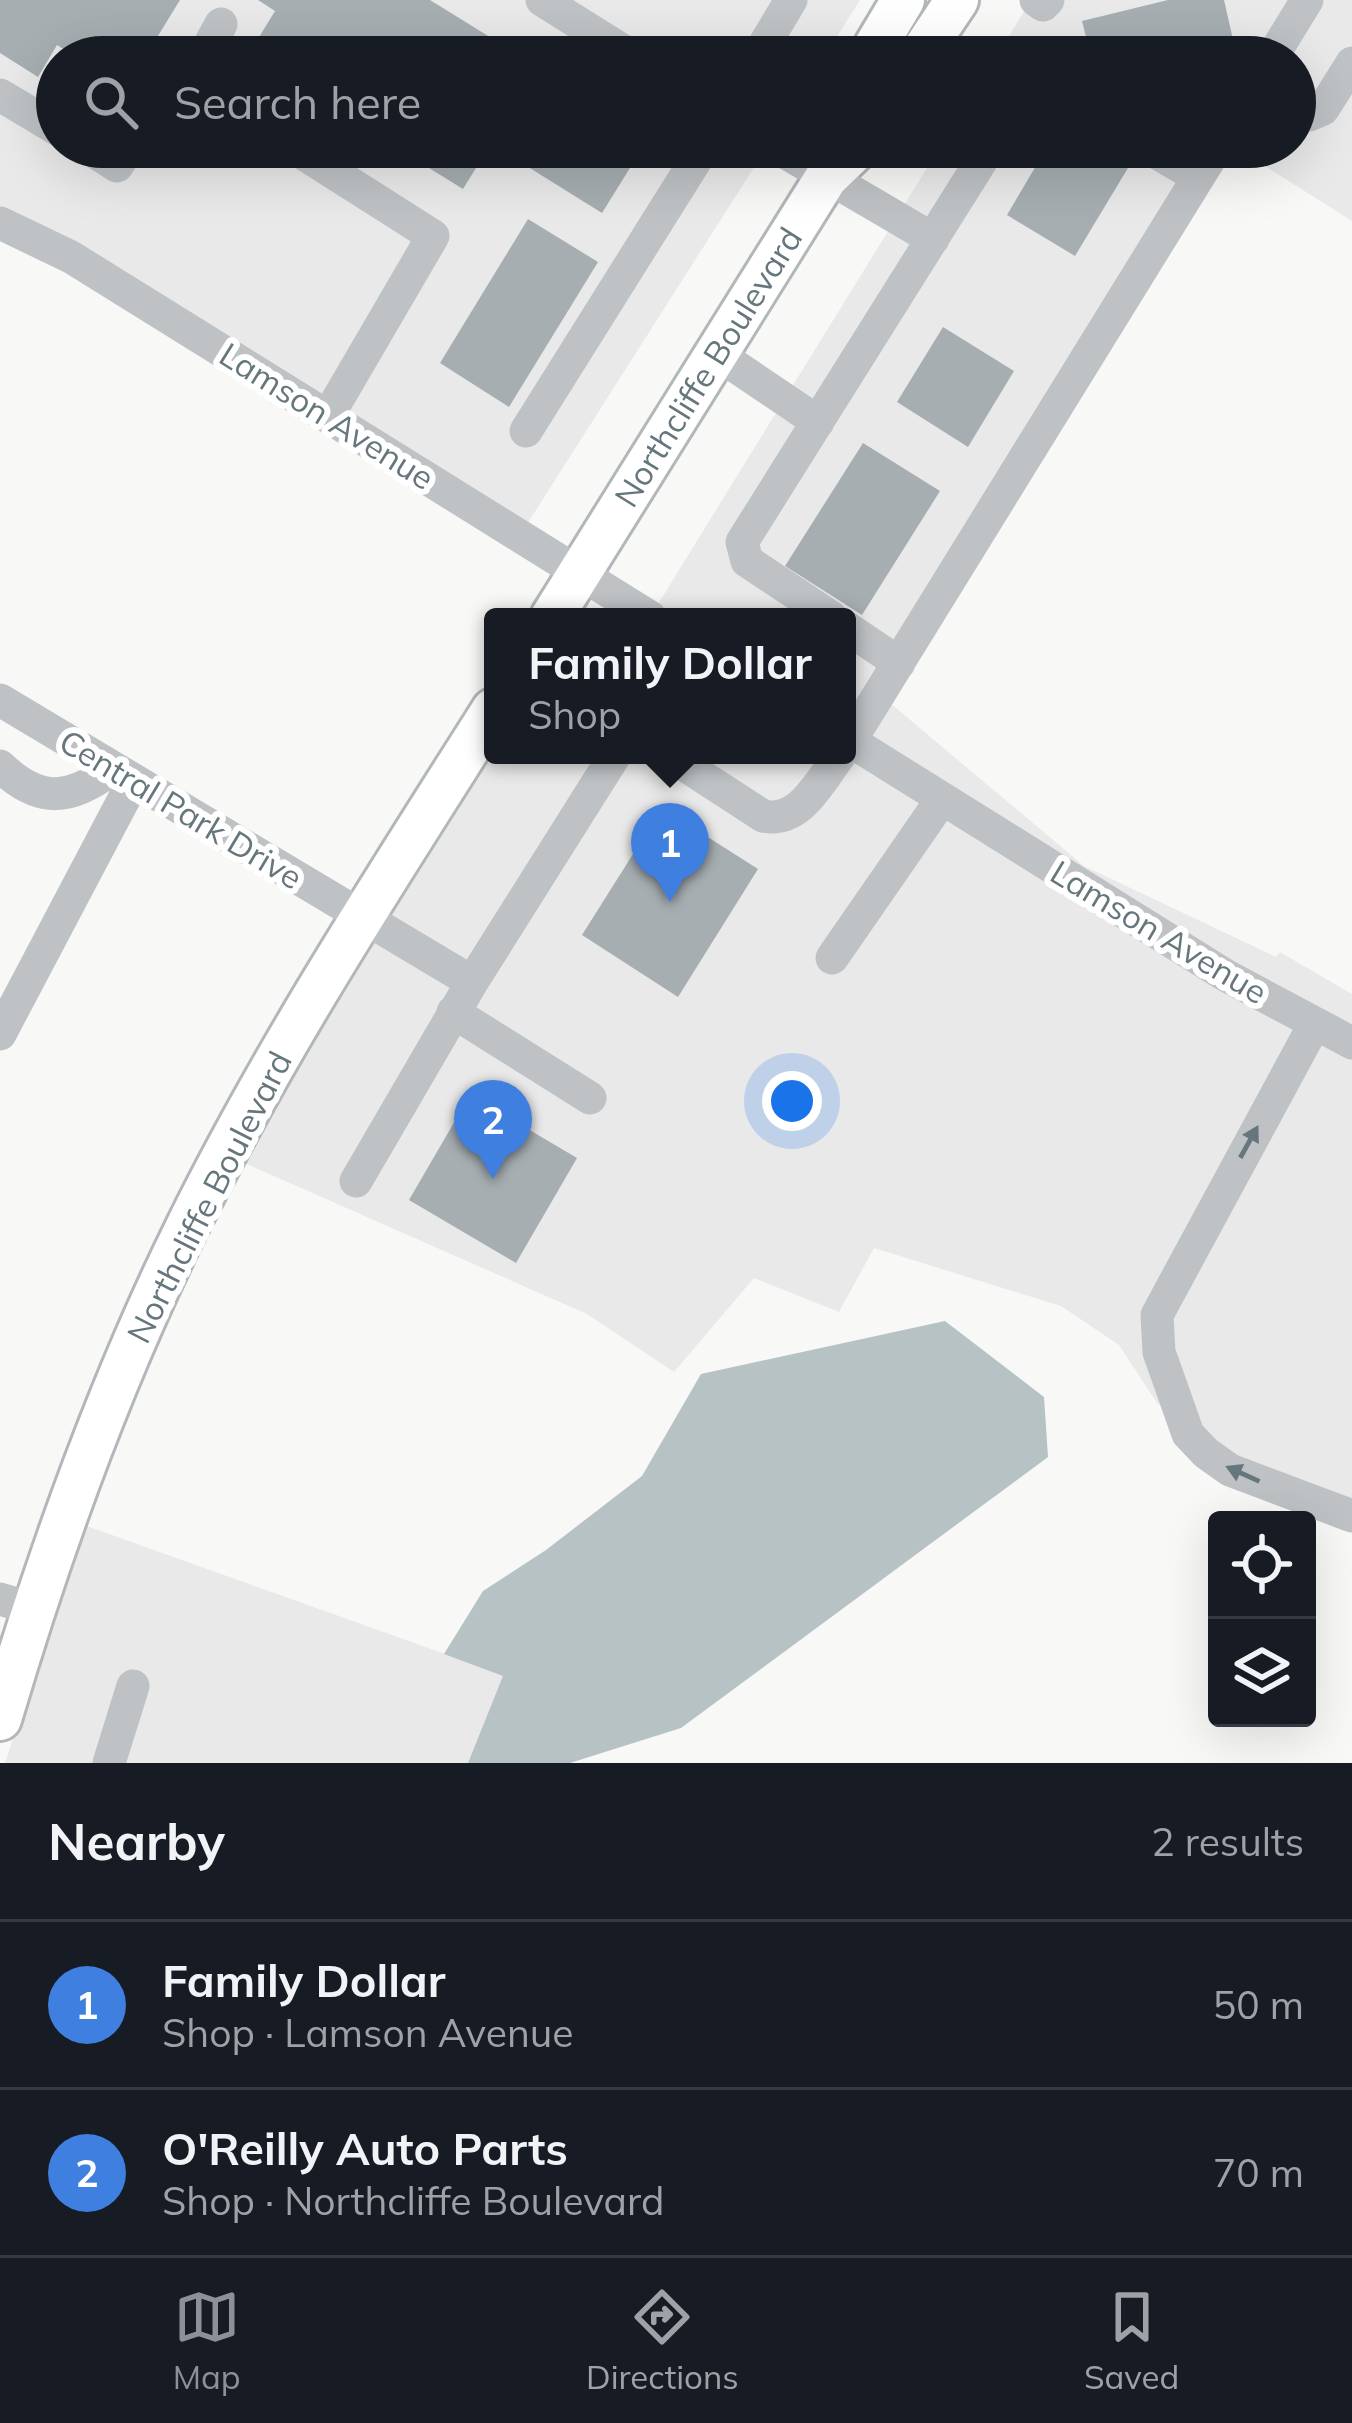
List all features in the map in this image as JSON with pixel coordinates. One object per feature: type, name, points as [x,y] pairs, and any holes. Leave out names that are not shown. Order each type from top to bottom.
[{"type":"main road","points":[[882,36],[903,0]]},
{"type":"main road","points":[[934,36],[957,0]]},
{"type":"main road","name":"Northcliffe Boulevard","points":[[558,608],[824,168]]},
{"type":"main road","name":"Northcliffe Boulevard","points":[[0,1719],[16,1604],[79,1475],[188,1226],[270,1071],[484,724]]},
{"type":"street","points":[[542,0],[599,36]]},
{"type":"street","points":[[770,36],[790,0]]},
{"type":"street","points":[[1036,0],[1042,4],[1048,0]]},
{"type":"street","points":[[1285,36],[1307,0]]},
{"type":"street","points":[[214,36],[221,24]]},
{"type":"street","points":[[1316,112],[1323,109],[1352,62]]},
{"type":"street","points":[[0,95],[36,116]]},
{"type":"street","points":[[328,416],[434,236],[347,168]]},
{"type":"street","points":[[526,431],[691,168]]},
{"type":"street","points":[[836,168],[933,239]]},
{"type":"street","points":[[818,608],[747,561],[742,542],[977,168]]},
{"type":"street","points":[[1183,168],[1198,177]]},
{"type":"street","points":[[856,730],[1203,168]]},
{"type":"street","name":"Lamson Avenue","points":[[0,223],[71,257],[636,608]]},
{"type":"street","points":[[716,353],[818,422]]},
{"type":"street","points":[[856,634],[899,662]]},
{"type":"street","name":"Central Park Drive","points":[[0,700],[472,982]]},
{"type":"street","name":"Lamson Avenue","points":[[856,751],[943,799],[1225,975],[1352,1043]]},
{"type":"street","points":[[356,1181],[472,982],[609,764]]},
{"type":"street","points":[[683,764],[763,816],[781,819],[796,811],[832,764]]},
{"type":"street","points":[[0,766],[19,785],[52,795],[86,789],[123,774]]},
{"type":"street","points":[[0,1034],[123,774]]},
{"type":"street","points":[[832,958],[943,799]]},
{"type":"street","points":[[454,1012],[590,1098]]},
{"type":"street","points":[[1314,1025],[1157,1316],[1155,1335],[1188,1434],[1206,1453],[1230,1470],[1352,1516]]},
{"type":"street","points":[[110,1763],[133,1686]]},
{"type":"shaded area","points":[[0,0],[860,0],[837,36],[36,36],[36,168],[754,168],[517,540],[0,230]]},
{"type":"shaded area","points":[[1031,0],[1352,0],[1352,221],[1268,168],[1316,168],[1316,36],[1009,36]]},
{"type":"shaded area","points":[[927,168],[1187,168],[871,687],[1084,866],[1276,957],[1280,952],[1352,994],[1352,1525],[1316,1519],[1316,1511],[1299,1511],[1157,1403],[1119,1345],[1061,1306],[874,1248],[839,1312],[754,1278],[674,1372],[587,1314],[242,1162],[287,1078],[484,757],[484,764],[856,764],[856,608],[656,608]]},
{"type":"shaded area","points":[[945,1321],[1044,1397],[1048,1457],[681,1728],[570,1763],[468,1763],[503,1676],[444,1654],[483,1591],[546,1550],[642,1476],[701,1374]]},
{"type":"shaded area","points":[[81,1524],[504,1675],[468,1763],[5,1763]]},
{"type":"building","points":[[0,0],[180,0],[158,36],[36,36],[36,76],[0,53]]},
{"type":"building","points":[[258,0],[430,0],[488,36],[260,36],[275,11]]},
{"type":"building","points":[[1168,0],[1224,0],[1232,36],[1086,36],[1082,21]]},
{"type":"building","points":[[429,168],[476,168],[463,189]]},
{"type":"building","points":[[530,168],[630,168],[602,213]]},
{"type":"building","points":[[1035,168],[1128,168],[1075,256],[1007,215]]},
{"type":"building","points":[[528,219],[598,262],[509,407],[440,363]]},
{"type":"building","points":[[943,327],[1014,371],[968,447],[897,402]]},
{"type":"building","points":[[863,443],[940,491],[862,615],[785,566]]},
{"type":"building","points":[[662,808],[758,869],[678,997],[582,935]]},
{"type":"building","points":[[470,1095],[577,1158],[516,1263],[409,1200]]},
{"type":"place","name":"Family Dollar","points":[[670,902]]},
{"type":"place","name":"O'Reilly Auto Parts","points":[[493,1179]]}]
